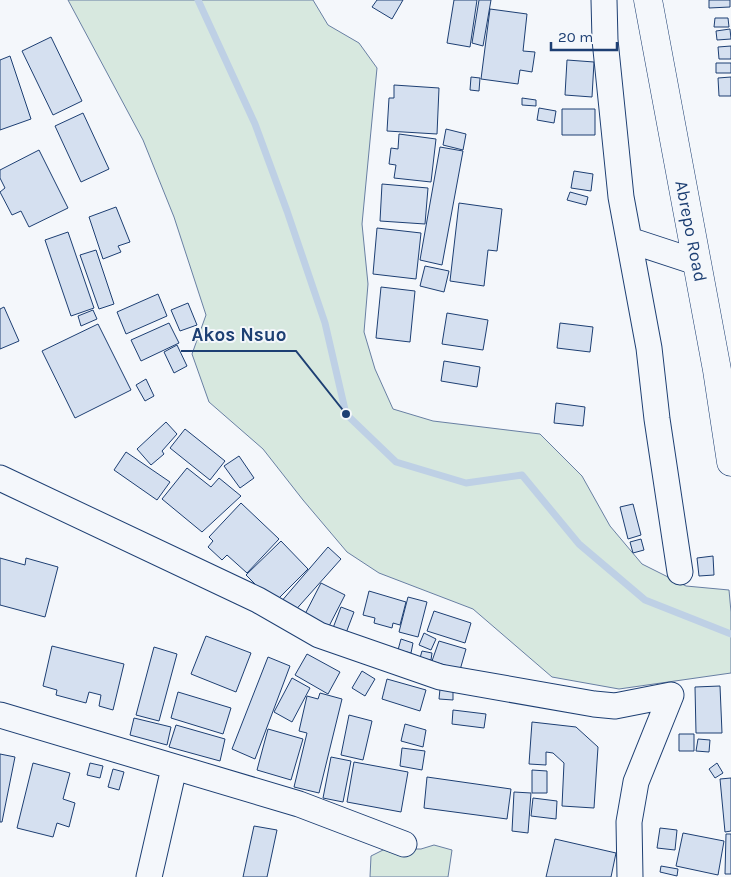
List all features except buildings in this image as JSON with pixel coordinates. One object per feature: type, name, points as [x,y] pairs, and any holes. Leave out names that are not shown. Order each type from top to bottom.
[{"type":"main road","name":"Abrepo Road","points":[[648,0],[696,262],[724,370],[731,462]]},
{"type":"street","points":[[604,0],[605,40],[621,197],[649,348],[657,419],[680,572]]},
{"type":"street","points":[[629,240],[696,262]]},
{"type":"street","points":[[0,478],[258,600],[319,635],[440,677],[615,706],[671,695],[636,782],[629,822],[630,877]]},
{"type":"street","points":[[0,715],[299,804],[404,844]]},
{"type":"street","points":[[149,877],[174,768]]},
{"type":"shaded area","points":[[68,0],[313,0],[328,25],[359,43],[377,68],[362,224],[368,284],[364,332],[375,369],[393,409],[433,421],[540,434],[582,476],[610,526],[642,564],[686,586],[729,590],[731,673],[619,689],[552,677],[473,609],[379,573],[347,552],[263,449],[209,402],[192,354],[206,315],[174,217],[143,140]]},
{"type":"shaded area","points":[[434,845],[452,850],[448,877],[370,877],[371,856],[385,849],[421,849]]},
{"type":"waterway","points":[[198,0],[255,124],[287,211],[325,323],[346,414],[396,462],[466,483],[522,475],[579,544],[645,600],[731,634]]},
{"type":"place","name":"Akos Nsuo","points":[[346,414]]}]
